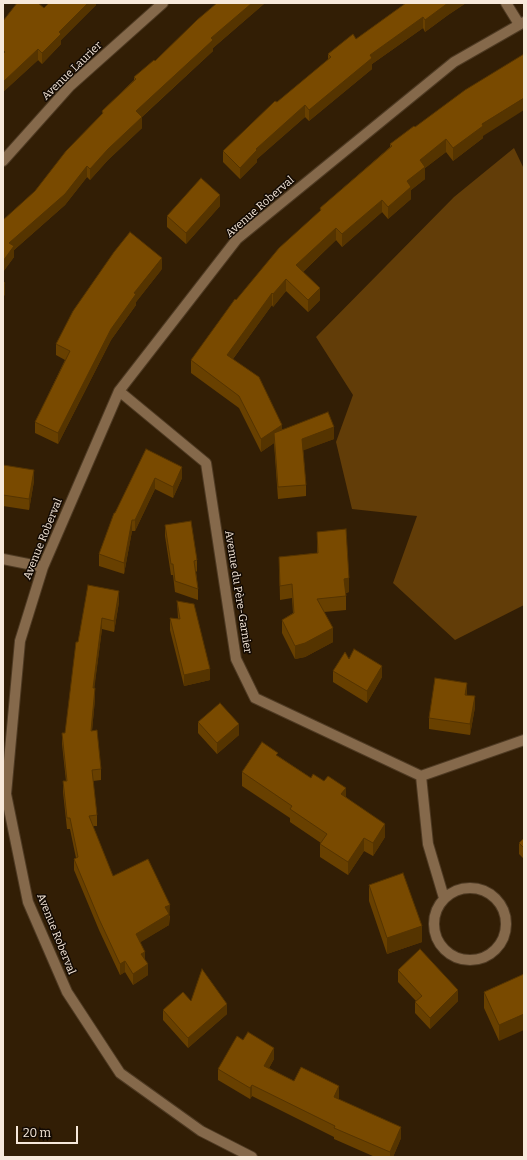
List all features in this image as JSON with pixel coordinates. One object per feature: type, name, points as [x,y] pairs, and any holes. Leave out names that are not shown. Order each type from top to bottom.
[{"type":"street","name":"Avenue Laurier","points":[[3,161],[70,86],[163,3]]},
{"type":"street","points":[[506,3],[522,23]]},
{"type":"street","name":"Avenue Roberval","points":[[252,1157],[201,1130],[120,1073],[67,992],[28,902],[6,794],[20,641],[43,567],[119,392],[238,239],[454,62],[522,23]]},
{"type":"street","name":"Avenue du Père-Garnier","points":[[119,392],[206,463],[236,659],[255,698],[421,776]]},
{"type":"street","points":[[3,560],[43,567]]},
{"type":"street","points":[[444,898],[428,844],[421,776],[524,740]]},
{"type":"street","points":[[473,887],[484,890],[493,895],[500,903],[505,913],[506,923],[502,941],[497,948],[482,958],[473,960],[462,959],[452,955],[443,948],[437,939],[434,929],[434,918],[438,907],[444,898],[452,892],[462,888],[473,887]]},
{"type":"shaded area","points":[[514,148],[524,169],[524,605],[455,640],[393,583],[417,516],[352,509],[336,442],[353,395],[316,337],[454,197]]},
{"type":"building","points":[[17,3],[38,3],[44,8],[49,3],[88,3],[59,32],[61,34],[42,53],[38,49],[3,82],[3,54],[5,52],[3,50],[3,21]]},
{"type":"building","points":[[217,3],[252,3],[211,38],[213,40],[136,111],[142,117],[108,149],[90,169],[87,166],[65,194],[9,243],[14,246],[3,261],[3,220],[35,191],[66,151],[103,113],[102,111],[136,79],[134,77],[154,60],[155,61],[197,20]]},
{"type":"building","points":[[406,3],[448,3],[425,20],[423,17],[370,55],[372,58],[309,110],[305,105],[256,149],[257,150],[240,168],[223,151],[275,101],[277,102],[331,57],[328,54],[353,34],[356,39]]},
{"type":"building","points":[[524,54],[524,98],[482,124],[483,126],[453,148],[446,139],[420,160],[425,167],[407,181],[411,187],[388,207],[382,200],[342,234],[336,228],[296,265],[320,288],[308,300],[286,279],[273,294],[272,293],[227,355],[259,377],[282,425],[261,439],[239,396],[191,360],[235,299],[236,300],[279,248],[321,210],[320,208],[392,146],[390,144],[465,90]]},
{"type":"building","points":[[201,178],[220,195],[186,233],[167,216]]},
{"type":"building","points":[[130,232],[162,258],[134,293],[136,294],[111,329],[58,433],[35,422],[70,351],[56,344],[73,311],[114,252]]},
{"type":"building","points":[[328,412],[334,427],[302,439],[306,485],[278,487],[274,433]]},
{"type":"building","points":[[146,449],[182,467],[173,487],[155,478],[135,520],[132,520],[124,563],[99,554],[114,513]]},
{"type":"building","points":[[3,465],[34,470],[29,499],[3,495]]},
{"type":"building","points":[[191,521],[197,560],[194,561],[198,589],[175,581],[165,525]]},
{"type":"building","points":[[346,529],[349,578],[344,579],[346,596],[317,599],[333,628],[305,643],[295,646],[282,620],[294,613],[292,584],[280,586],[279,557],[318,553],[317,532]]},
{"type":"building","points":[[88,585],[119,591],[114,621],[102,618],[93,688],[95,688],[91,731],[97,730],[101,769],[92,770],[97,815],[89,816],[113,876],[148,859],[170,905],[165,907],[169,914],[136,934],[145,952],[141,954],[148,964],[133,974],[125,961],[120,964],[99,919],[74,859],[78,857],[70,818],[67,818],[63,781],[67,781],[62,733],[65,733],[76,642],[78,642]]},
{"type":"building","points":[[177,601],[194,604],[210,669],[184,675],[170,618],[180,619]]},
{"type":"building","points":[[354,649],[382,666],[367,691],[333,671],[345,652],[349,659]]},
{"type":"building","points":[[435,678],[467,683],[465,695],[475,696],[470,724],[429,718]]},
{"type":"building","points":[[220,703],[239,724],[217,743],[198,722]]},
{"type":"building","points":[[262,742],[278,753],[276,755],[311,778],[313,774],[324,781],[328,776],[346,788],[341,794],[385,824],[373,843],[364,838],[348,862],[320,844],[327,834],[290,809],[292,806],[242,772]]},
{"type":"building","points":[[524,838],[524,848],[519,843]]},
{"type":"building","points":[[403,873],[422,926],[387,938],[369,885]]},
{"type":"building","points":[[420,949],[458,990],[430,1018],[415,1002],[422,996],[398,970]]},
{"type":"building","points":[[202,969],[227,1004],[188,1038],[163,1010],[183,992],[191,1001]]},
{"type":"building","points":[[524,974],[524,1014],[499,1025],[484,992]]},
{"type":"building","points":[[248,1032],[274,1048],[264,1066],[294,1081],[301,1067],[339,1086],[334,1097],[401,1127],[390,1152],[334,1128],[335,1126],[252,1085],[250,1088],[218,1069],[237,1036],[243,1040]]}]
